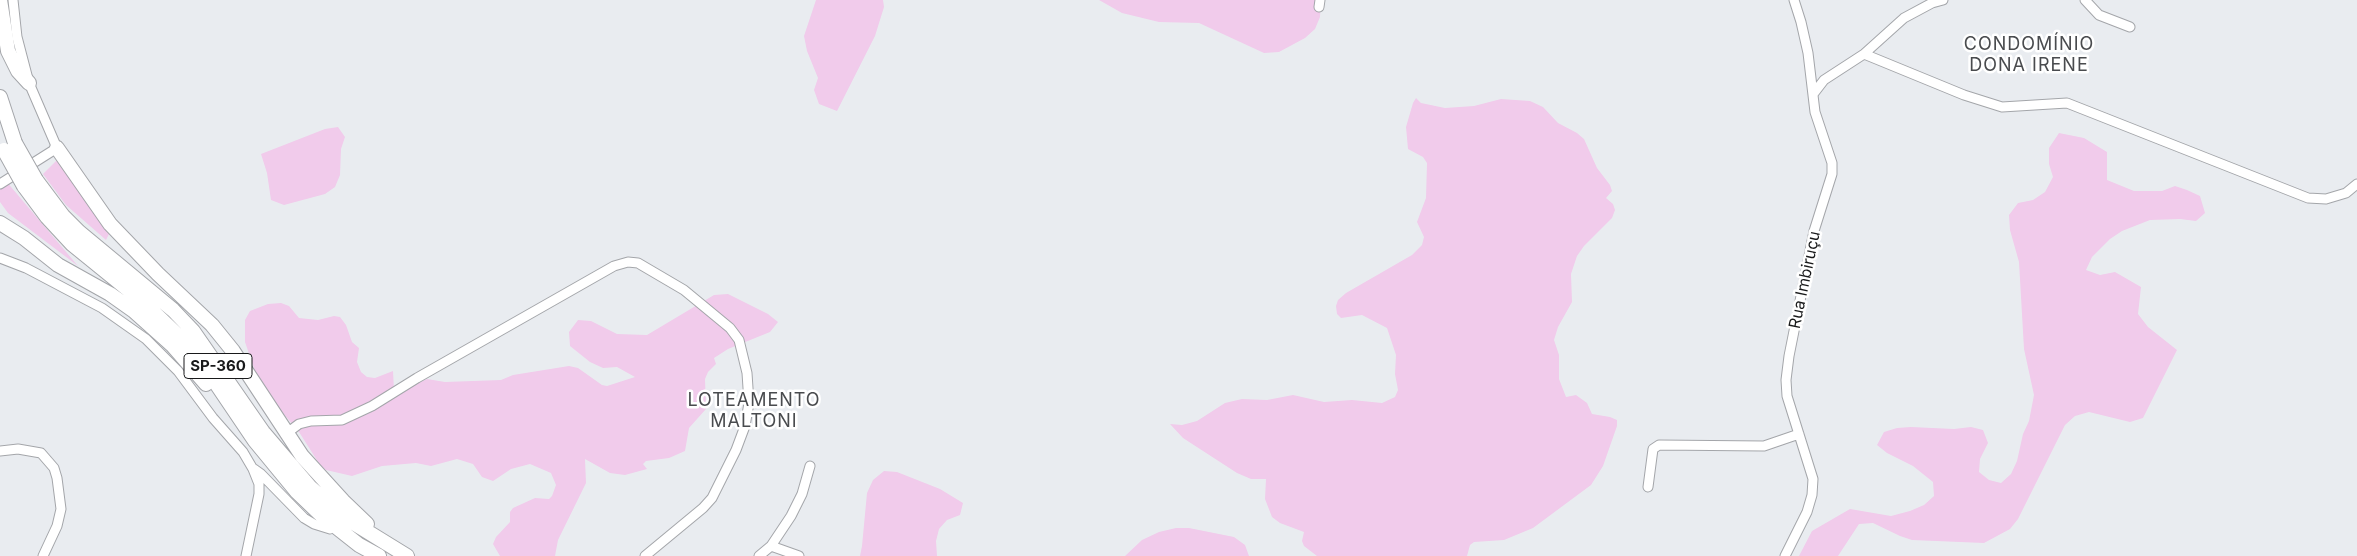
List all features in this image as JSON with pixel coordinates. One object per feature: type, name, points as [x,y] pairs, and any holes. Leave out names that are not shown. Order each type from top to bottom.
[{"type":"highway","points":[[0,0],[8,51],[18,71],[29,83]]},
{"type":"highway","name":"SP-360","points":[[0,97],[6,145],[30,183],[47,217],[72,244],[141,300],[184,340],[275,467],[321,515],[359,545],[379,556]]},
{"type":"highway","points":[[57,148],[90,198],[119,235],[212,325],[233,351],[302,456],[343,501],[403,553]]},
{"type":"highway","name":"SP-360","points":[[30,183],[79,232],[173,310],[193,331],[263,432],[310,487],[347,519],[403,553]]},
{"type":"highway","points":[[0,223],[24,238],[58,265],[110,294],[160,333],[200,376],[272,475],[314,517],[330,529],[359,545]]},
{"type":"street","points":[[1,183],[57,148],[29,83],[17,37],[14,0]]},
{"type":"street","name":"Rua Imbiruçu","points":[[1785,556],[1807,512],[1812,495],[1813,479],[1787,396],[1789,356],[1814,231],[1832,168],[1815,112],[1814,93],[1803,29],[1794,0]]},
{"type":"street","points":[[1814,93],[1824,80],[1864,54],[1904,18],[1932,3],[1943,0]]},
{"type":"street","points":[[2085,0],[2099,15],[2130,27]]},
{"type":"street","points":[[1864,54],[1964,95],[2002,107],[2067,103],[2308,198],[2326,199],[2346,193],[2357,184]]},
{"type":"street","points":[[0,258],[26,268],[102,308],[146,339],[178,371],[213,418],[243,452],[259,484],[259,494],[246,556]]},
{"type":"street","points":[[287,433],[299,424],[311,421],[342,420],[365,410],[417,378],[614,266],[628,262],[638,263],[684,290],[730,328],[739,340],[747,374],[749,403],[745,426],[736,450],[712,498],[703,508],[646,556]]},
{"type":"street","points":[[1648,486],[1653,449],[1659,445],[1764,446],[1799,434]]},
{"type":"street","points":[[0,451],[18,449],[41,453],[54,468],[58,478],[61,509],[57,526],[43,556]]},
{"type":"street","points":[[759,556],[771,546],[791,516],[802,494],[810,466]]},
{"type":"street","points":[[253,469],[262,474],[304,518],[314,524],[330,529]]},
{"type":"street","points":[[771,546],[799,556]]},
{"type":"shaded area","points":[[816,0],[883,0],[884,7],[875,36],[837,111],[819,104],[814,90],[818,78],[807,51],[804,36]]},
{"type":"shaded area","points":[[1099,0],[1321,0],[1320,17],[1315,29],[1305,38],[1279,52],[1264,53],[1199,23],[1159,22],[1122,13]]},
{"type":"shaded area","points":[[1416,98],[1421,103],[1445,108],[1474,106],[1501,99],[1530,101],[1543,107],[1558,123],[1584,139],[1597,168],[1610,185],[1612,191],[1606,198],[1613,204],[1615,210],[1612,218],[1584,246],[1577,256],[1571,274],[1572,302],[1558,327],[1554,340],[1559,355],[1559,379],[1566,397],[1576,395],[1587,403],[1592,414],[1617,420],[1617,426],[1603,466],[1591,485],[1533,528],[1504,540],[1474,542],[1470,545],[1467,556],[1317,556],[1304,546],[1302,541],[1304,532],[1280,523],[1272,517],[1265,499],[1266,479],[1251,479],[1237,473],[1183,438],[1170,424],[1182,425],[1197,421],[1225,403],[1242,399],[1267,400],[1293,395],[1324,402],[1352,400],[1382,403],[1395,397],[1398,390],[1395,374],[1396,355],[1387,328],[1362,315],[1341,318],[1337,314],[1336,306],[1338,300],[1346,293],[1412,255],[1422,245],[1424,237],[1417,222],[1426,198],[1427,163],[1423,157],[1408,149],[1406,127]]},
{"type":"shaded area","points":[[338,127],[345,137],[341,149],[340,175],[335,187],[325,194],[284,205],[271,200],[267,173],[261,154],[325,129]]},
{"type":"shaded area","points":[[2059,133],[2084,138],[2107,152],[2107,180],[2134,191],[2162,191],[2175,186],[2200,196],[2205,213],[2196,221],[2180,219],[2150,220],[2122,231],[2110,239],[2092,257],[2086,270],[2100,275],[2115,272],[2141,287],[2138,314],[2148,327],[2177,350],[2143,418],[2130,422],[2089,412],[2075,416],[2065,425],[2018,519],[2010,529],[1984,543],[1912,540],[1873,523],[1859,524],[1838,556],[1799,556],[1812,531],[1850,509],[1891,516],[1924,505],[1934,496],[1933,482],[1913,466],[1887,453],[1877,445],[1884,432],[1897,428],[1911,427],[1954,429],[1971,427],[1983,430],[1988,443],[1980,459],[1979,472],[1989,480],[2001,483],[2011,474],[2017,461],[2023,434],[2029,421],[2034,395],[2024,349],[2019,262],[2010,230],[2009,215],[2018,203],[2033,200],[2045,192],[2053,177],[2049,164],[2049,148]]},
{"type":"shaded area","points":[[59,158],[111,230],[106,240],[66,205],[43,174]]},
{"type":"shaded area","points":[[6,181],[78,266],[8,213],[0,202],[0,187]]},
{"type":"shaded area","points":[[728,294],[768,314],[778,322],[770,332],[728,349],[714,358],[716,364],[708,372],[705,379],[706,409],[689,428],[685,451],[669,458],[646,461],[643,464],[647,469],[625,475],[610,473],[585,459],[586,483],[558,540],[555,556],[500,556],[493,544],[496,537],[510,522],[510,512],[513,508],[535,498],[549,499],[552,496],[556,485],[551,473],[530,464],[511,469],[493,481],[482,477],[473,464],[457,459],[431,466],[416,463],[382,466],[352,476],[326,470],[320,465],[299,432],[271,399],[257,377],[245,342],[245,320],[250,311],[268,304],[281,303],[289,306],[299,318],[318,320],[334,316],[340,317],[346,325],[352,342],[359,348],[357,362],[361,372],[367,377],[375,378],[393,371],[394,390],[397,393],[427,379],[445,382],[501,380],[513,375],[569,366],[578,368],[602,385],[607,386],[635,377],[617,367],[603,368],[590,362],[570,346],[569,332],[578,320],[591,321],[617,334],[647,335],[714,295]]},
{"type":"shaded area","points":[[884,471],[897,472],[940,489],[963,503],[960,515],[947,520],[939,529],[936,541],[937,556],[860,556],[867,493],[873,480]]},
{"type":"shaded area","points":[[1176,528],[1189,528],[1234,537],[1245,545],[1249,556],[1125,556],[1142,540],[1159,532]]},
{"type":"district","name":"CONDOMÍNIO DONA IRENE","points":[[2029,55]]},
{"type":"district","name":"LOTEAMENTO MALTONI","points":[[754,411]]}]
